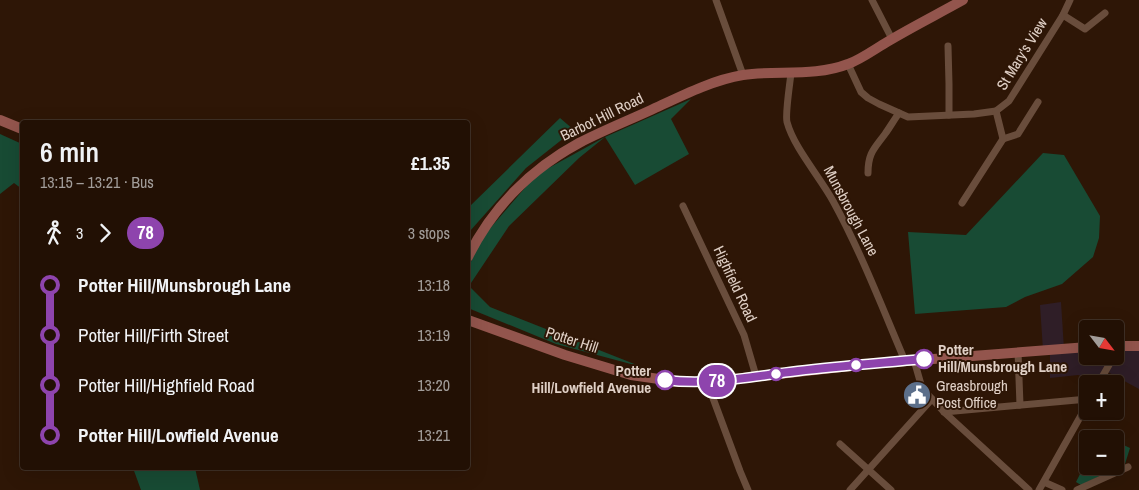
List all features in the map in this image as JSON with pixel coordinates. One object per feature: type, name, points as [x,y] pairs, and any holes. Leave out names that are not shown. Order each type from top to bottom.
[{"type":"main road","name":"Barbot Hill Road","points":[[470,253],[490,219],[507,198],[532,174],[581,142],[678,98],[719,82],[743,75],[821,71],[848,64],[963,0]]},
{"type":"main road","points":[[0,120],[20,128]]},
{"type":"main road","name":"Potter Hill","points":[[470,321],[566,355],[631,375],[680,382],[707,382],[868,364],[1079,348]]},
{"type":"main road","points":[[1124,346],[1139,346]]},
{"type":"street","points":[[716,0],[743,75]]},
{"type":"street","points":[[872,0],[892,39]]},
{"type":"street","name":"St Mary's View","points":[[848,64],[856,85],[861,92],[868,98],[908,117],[996,111],[1009,102],[1063,15],[1070,0]]},
{"type":"street","points":[[1063,15],[1085,29],[1105,13]]},
{"type":"street","points":[[948,46],[949,115]]},
{"type":"street","name":"Munsbrough Lane","points":[[791,73],[786,121],[795,141],[833,200],[922,388],[944,412],[1029,490]]},
{"type":"street","points":[[962,203],[1003,139],[1018,134],[1038,102]]},
{"type":"street","points":[[996,111],[1003,139]]},
{"type":"street","points":[[868,174],[868,163],[872,151],[899,113]]},
{"type":"street","name":"Highfield Road","points":[[683,206],[744,335],[756,376]]},
{"type":"street","points":[[1018,352],[1020,405]]},
{"type":"street","points":[[707,382],[748,490]]},
{"type":"street","points":[[850,490],[932,399]]},
{"type":"street","points":[[944,412],[1079,402]]},
{"type":"street","points":[[1039,490],[1079,418]]},
{"type":"street","points":[[840,444],[891,490]]},
{"type":"street","points":[[1077,490],[1128,467]]},
{"type":"street","points":[[1044,482],[1062,490]]},
{"type":"shaded area","points":[[1061,302],[1064,349],[1079,348],[1079,365],[1124,365],[1124,346],[1139,346],[1139,389],[1124,381],[1124,375],[1113,375],[1106,371],[1104,375],[1050,378],[1050,350],[1043,350],[1040,305]]},
{"type":"green space","points":[[691,99],[671,119],[689,154],[635,185],[605,137]]},
{"type":"green space","points":[[560,118],[574,130],[526,168],[470,231],[470,206]]},
{"type":"green space","points":[[0,134],[20,143],[20,188],[14,183],[0,194]]},
{"type":"green space","points":[[605,137],[579,158],[509,226],[470,284],[470,264],[480,240],[536,175]]},
{"type":"green space","points":[[1043,153],[1064,155],[1100,216],[1099,238],[1093,257],[1062,284],[1025,297],[1006,307],[915,314],[908,232],[966,235]]},
{"type":"green space","points":[[470,287],[490,307],[642,367],[556,344],[470,309]]},
{"type":"green space","points":[[1124,445],[1130,448],[1124,464]]},
{"type":"green space","points":[[134,470],[195,470],[200,490],[141,490]]},
{"type":"green space","points":[[1080,475],[1102,475],[1081,485],[1076,482]]},
{"type":"bus line","name":"78","points":[[665,380],[707,382],[924,359]]},
{"type":"place","name":"Potter Hill/Munsbrough Lane","points":[[924,359]]},
{"type":"place","name":"Potter Hill/Lowfield Avenue","points":[[665,380]]},
{"type":"place","name":"Greasbrough Post Office","points":[[917,395]]}]
